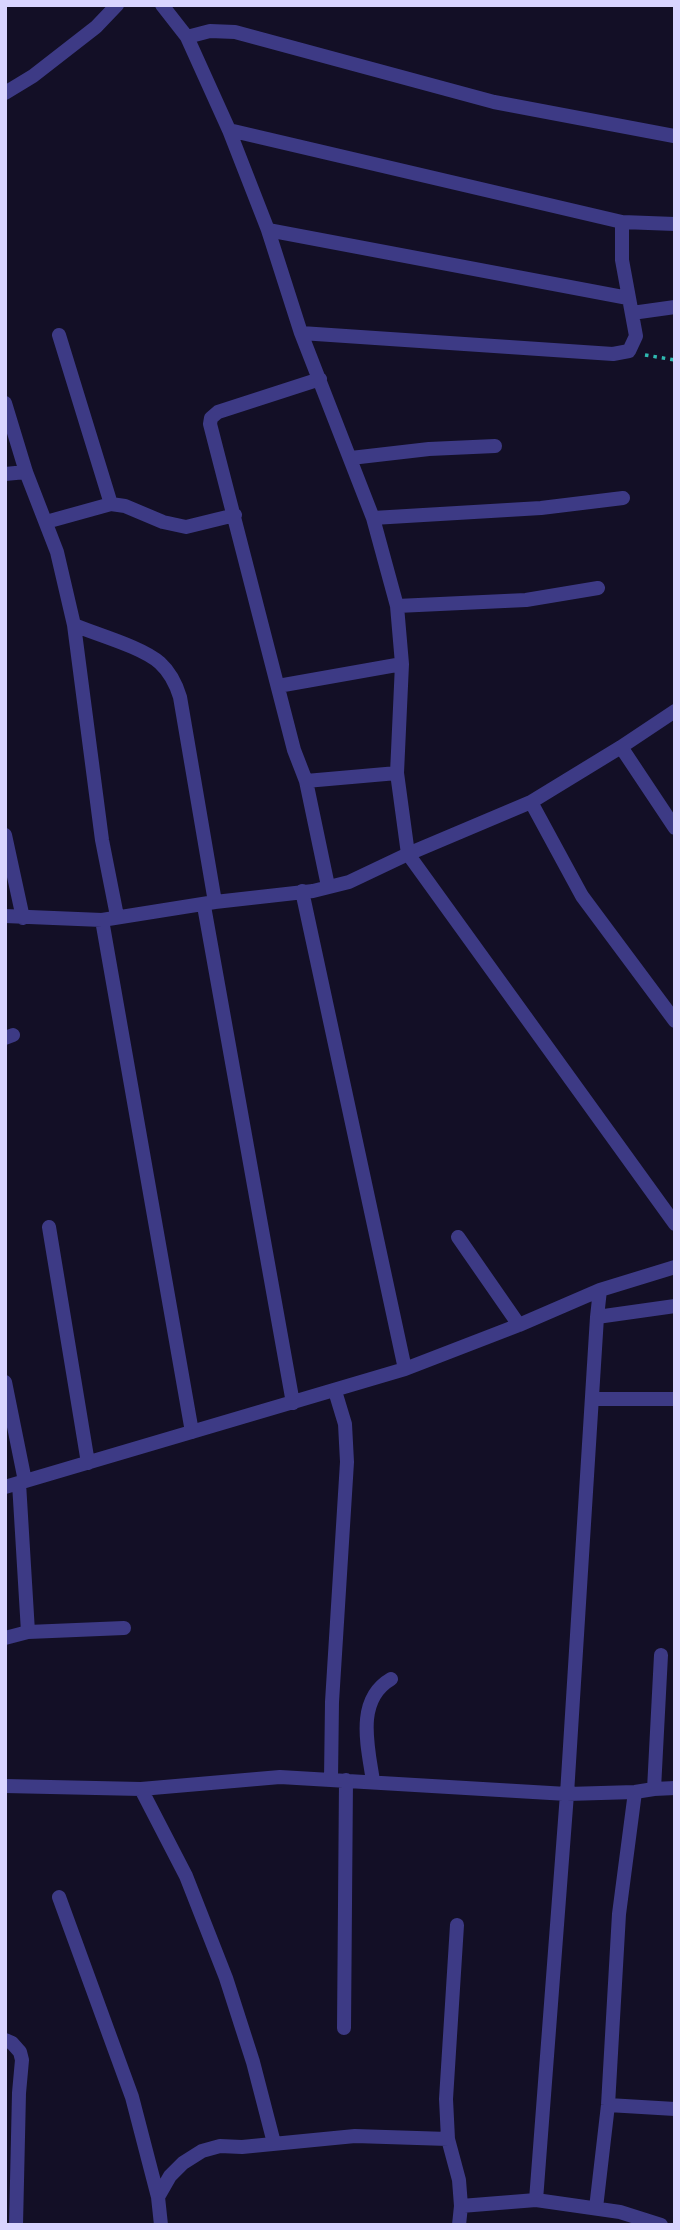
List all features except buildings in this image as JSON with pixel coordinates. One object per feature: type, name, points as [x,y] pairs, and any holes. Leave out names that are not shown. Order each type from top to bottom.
[{"type":"street","points":[[5,93],[33,76],[109,15],[117,5]]},
{"type":"street","points":[[162,5],[187,37],[229,130],[268,230],[301,333],[373,518],[397,606],[402,664],[397,773],[408,854],[675,1224]]},
{"type":"street","points":[[187,37],[210,31],[235,32],[494,102],[674,136]]},
{"type":"street","points":[[229,130],[622,222],[675,223]]},
{"type":"street","points":[[301,333],[613,354],[629,351],[636,336],[622,260],[622,222]]},
{"type":"street","points":[[268,230],[628,298]]},
{"type":"street","points":[[632,313],[675,307]]},
{"type":"street","points":[[59,335],[111,503]]},
{"type":"street","points":[[320,379],[218,412],[211,418],[212,431],[294,750],[306,781],[327,886]]},
{"type":"street","points":[[5,403],[26,472],[57,552],[74,625],[102,840],[117,916]]},
{"type":"street","points":[[351,458],[429,449],[495,446]]},
{"type":"street","points":[[5,474],[26,472]]},
{"type":"street","points":[[373,518],[541,508],[623,498]]},
{"type":"street","points":[[46,522],[111,503],[163,522],[186,527],[235,515]]},
{"type":"street","points":[[397,606],[526,600],[598,588]]},
{"type":"street","points":[[74,625],[149,655],[169,673],[180,697],[209,904],[293,1403]]},
{"type":"street","points":[[278,686],[402,664]]},
{"type":"street","points":[[5,916],[102,920],[349,882],[531,802],[675,711]]},
{"type":"street","points":[[621,747],[675,828]]},
{"type":"street","points":[[306,781],[397,773]]},
{"type":"street","points":[[531,802],[582,896],[675,1021]]},
{"type":"street","points":[[5,835],[23,918]]},
{"type":"street","points":[[302,891],[405,1369]]},
{"type":"street","points":[[102,920],[192,1432]]},
{"type":"street","points":[[49,1227],[88,1463]]},
{"type":"street","points":[[458,1237],[519,1325]]},
{"type":"street","points":[[17,1484],[405,1369],[600,1290],[675,1267]]},
{"type":"street","points":[[536,2200],[568,1794],[600,1290]]},
{"type":"street","points":[[597,1317],[675,1306]]},
{"type":"street","points":[[5,1382],[17,1484],[28,1632]]},
{"type":"street","points":[[335,1391],[345,1424],[347,1462],[332,1702],[339,1780],[344,2028]]},
{"type":"street","points":[[593,1399],[675,1399]]},
{"type":"street","points":[[5,1638],[28,1632],[124,1628]]},
{"type":"street","points":[[654,1789],[661,1655]]},
{"type":"street","points":[[373,1781],[366,1716],[379,1686],[391,1679]]},
{"type":"street","points":[[5,1786],[141,1788],[280,1777],[568,1794],[675,1788]]},
{"type":"street","points":[[141,1788],[186,1876],[226,1978],[254,2062],[274,2143]]},
{"type":"street","points":[[596,2208],[608,2105],[619,1914],[635,1792]]},
{"type":"street","points":[[59,1897],[132,2097],[158,2197],[161,2225]]},
{"type":"street","points":[[457,1925],[446,2099],[448,2139],[459,2180],[459,2225]]},
{"type":"street","points":[[5,2040],[20,2052],[22,2060],[16,2225]]},
{"type":"street","points":[[608,2105],[675,2109]]},
{"type":"street","points":[[158,2197],[170,2176],[183,2163],[202,2151],[220,2146],[242,2147],[355,2137],[448,2139]]},
{"type":"street","points":[[461,2206],[536,2200],[620,2212],[661,2225]]},
{"type":"path","points":[[629,351],[663,360],[675,360]]}]
